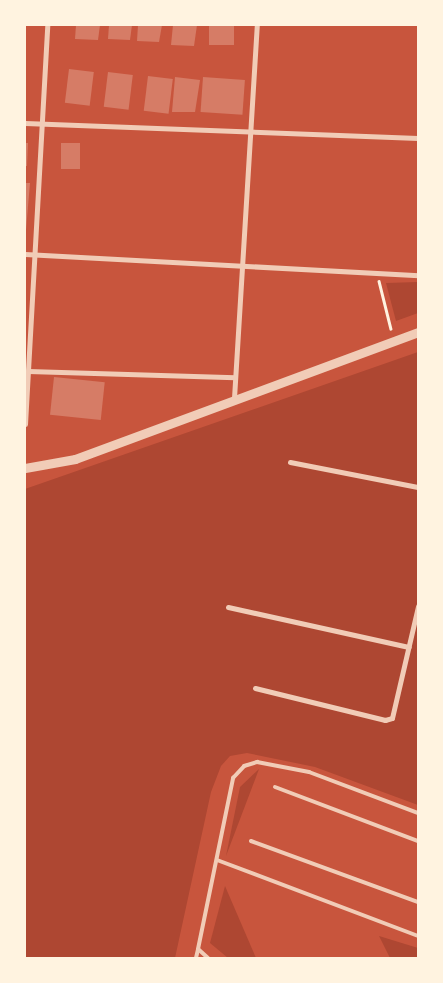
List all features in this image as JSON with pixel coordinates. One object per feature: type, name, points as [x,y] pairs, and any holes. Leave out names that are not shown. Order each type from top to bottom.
[{"type":"street","points":[[25,424],[47,25]]},
{"type":"street","points":[[234,398],[257,25]]},
{"type":"street","points":[[25,123],[418,138]]},
{"type":"street","points":[[25,254],[418,275]]},
{"type":"street","points":[[25,468],[75,459],[234,398],[418,332]]},
{"type":"street","points":[[28,370],[236,377]]},
{"type":"street","points":[[290,462],[418,487]]},
{"type":"street","points":[[255,688],[385,720],[392,718],[418,606]]},
{"type":"street","points":[[228,607],[409,647]]},
{"type":"lane","points":[[196,958],[233,778],[244,766],[257,762],[308,772],[418,813]]},
{"type":"lane","points":[[275,787],[418,841]]},
{"type":"lane","points":[[251,841],[418,902]]},
{"type":"lane","points":[[217,860],[418,936]]},
{"type":"lane","points":[[198,950],[208,958]]},
{"type":"path","points":[[377,273],[394,340]]},
{"type":"shaded area","points":[[418,282],[418,313],[396,321],[386,283]]},
{"type":"shaded area","points":[[418,352],[418,805],[315,767],[247,753],[230,756],[221,766],[211,792],[175,958],[25,958],[25,489]]},
{"type":"shaded area","points":[[259,769],[226,856],[240,787]]},
{"type":"shaded area","points":[[225,886],[256,958],[228,958],[210,943]]},
{"type":"shaded area","points":[[379,936],[418,948],[418,958],[390,958]]},
{"type":"building","points":[[76,25],[100,25],[98,40],[75,39]]},
{"type":"building","points":[[109,25],[132,25],[130,40],[108,39]]},
{"type":"building","points":[[138,25],[162,25],[159,42],[137,41]]},
{"type":"building","points":[[173,25],[197,25],[194,46],[171,45]]},
{"type":"building","points":[[209,25],[234,25],[234,45],[209,45]]},
{"type":"building","points":[[69,69],[94,72],[90,106],[65,103]]},
{"type":"building","points":[[108,72],[133,75],[129,110],[104,107]]},
{"type":"building","points":[[148,76],[173,79],[169,114],[144,111]]},
{"type":"building","points":[[175,77],[200,80],[195,112],[172,112]]},
{"type":"building","points":[[203,77],[245,80],[242,115],[201,112]]},
{"type":"building","points":[[25,143],[28,143],[27,166],[25,166]]},
{"type":"building","points":[[61,143],[80,143],[80,169],[61,169]]},
{"type":"building","points":[[25,183],[30,183],[26,230],[25,230]]},
{"type":"building","points":[[54,377],[105,382],[101,420],[50,415]]}]
